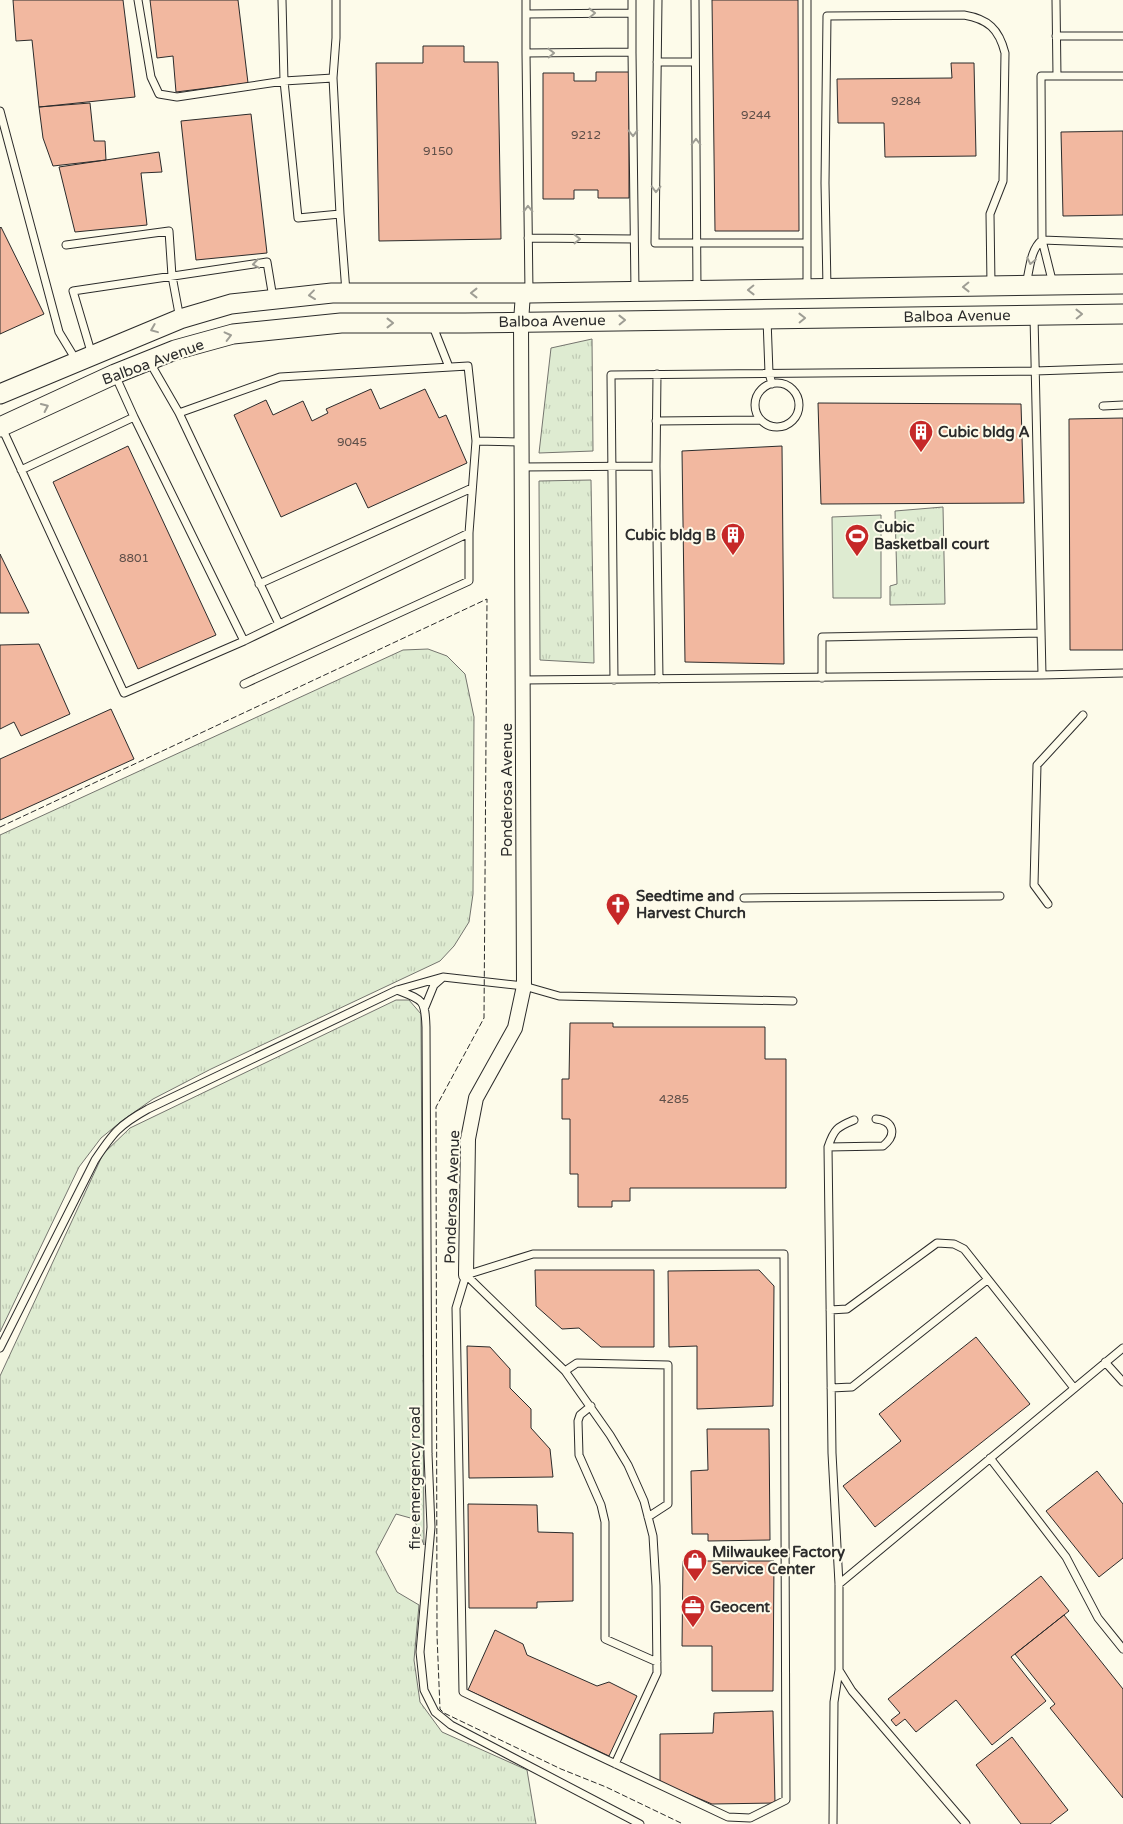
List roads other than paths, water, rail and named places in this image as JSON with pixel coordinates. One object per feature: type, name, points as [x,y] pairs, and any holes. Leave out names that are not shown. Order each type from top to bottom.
[{"type":"main road","name":"Balboa Avenue","points":[[0,394],[180,319],[231,304],[273,299],[346,293],[526,293],[1123,284]]},
{"type":"main road","points":[[1030,285],[1034,315]]},
{"type":"main road","name":"Balboa Avenue","points":[[1,426],[115,374],[175,350],[233,334],[342,323],[1123,314]]},
{"type":"street","name":"Ponderosa Avenue","points":[[466,1274],[468,1138],[476,1098],[514,1028],[524,986],[521,322],[526,293]]},
{"type":"lane","points":[[138,0],[151,77],[158,94],[177,97],[284,81],[333,78]]},
{"type":"lane","points":[[282,0],[284,81],[298,218],[340,214]]},
{"type":"lane","points":[[336,0],[333,78],[346,293]]},
{"type":"lane","points":[[526,0],[528,238],[526,293]]},
{"type":"lane","points":[[632,0],[635,291]]},
{"type":"lane","points":[[658,0],[655,243],[807,243]]},
{"type":"lane","points":[[695,0],[697,290]]},
{"type":"lane","points":[[807,0],[808,289]]},
{"type":"lane","points":[[1056,0],[1057,76]]},
{"type":"lane","points":[[526,14],[632,13]]},
{"type":"lane","points":[[827,288],[825,183],[827,16],[964,15],[976,17],[987,22],[996,31],[1002,41],[1005,53],[1003,181],[990,214],[991,286]]},
{"type":"lane","points":[[1056,36],[1123,36]]},
{"type":"lane","points":[[526,53],[632,52]]},
{"type":"lane","points":[[657,62],[695,62]]},
{"type":"lane","points":[[1054,284],[1042,240],[1041,76],[1123,76]]},
{"type":"lane","points":[[0,111],[59,332],[84,358]]},
{"type":"lane","points":[[66,245],[169,231],[172,276],[180,319]]},
{"type":"lane","points":[[528,238],[634,239]]},
{"type":"lane","points":[[1030,285],[1032,254],[1036,245],[1042,240],[1123,243]]},
{"type":"lane","points":[[84,358],[73,291],[267,262],[273,299]]},
{"type":"lane","points":[[1034,315],[1042,675]]},
{"type":"lane","points":[[768,318],[769,373],[772,384]]},
{"type":"lane","points":[[431,323],[449,368]]},
{"type":"lane","points":[[149,361],[179,413],[279,624]]},
{"type":"lane","points":[[179,413],[280,377],[468,366],[476,441],[469,533],[469,581],[244,684]]},
{"type":"lane","points":[[614,680],[610,375],[1035,371],[1123,368]]},
{"type":"lane","points":[[115,374],[134,417],[244,641]]},
{"type":"lane","points":[[657,374],[656,466],[659,679]]},
{"type":"lane","points":[[772,384],[789,386],[798,398],[798,411],[795,418],[784,426],[770,426],[761,420],[755,410],[757,394],[762,388],[772,384]]},
{"type":"lane","points":[[1102,406],[1123,405]]},
{"type":"lane","points":[[21,470],[134,417]]},
{"type":"lane","points":[[656,421],[761,420]]},
{"type":"lane","points":[[1,426],[124,693],[244,641],[469,533]]},
{"type":"lane","points":[[476,441],[522,442]]},
{"type":"lane","points":[[522,467],[656,466]]},
{"type":"lane","points":[[259,584],[472,488]]},
{"type":"lane","points":[[822,678],[822,637],[1041,632]]},
{"type":"lane","points":[[523,680],[1123,673]]},
{"type":"lane","points":[[1048,904],[1034,885],[1036,765],[1083,715]]},
{"type":"lane","points":[[744,898],[1000,896]]},
{"type":"lane","points":[[0,1348],[95,1160],[113,1133],[128,1120],[397,990],[444,977],[524,986],[559,996],[793,1001]]},
{"type":"lane","name":"fire emergency road","points":[[444,977],[434,985],[425,1007],[428,1454],[431,1527],[420,1652],[424,1690],[435,1712],[451,1725],[640,1824]]},
{"type":"lane","points":[[397,990],[417,998],[425,1007]]},
{"type":"lane","points":[[833,1824],[834,1702],[839,1670],[839,1584],[832,1453],[828,1147],[832,1133],[854,1120]]},
{"type":"lane","points":[[828,1147],[882,1146],[888,1141],[891,1128],[888,1122],[876,1120]]},
{"type":"lane","points":[[830,1310],[847,1309],[937,1244],[954,1244],[964,1250],[1074,1388]]},
{"type":"lane","points":[[533,1254],[784,1254],[786,1800],[750,1818],[728,1817],[463,1692],[456,1308],[466,1274],[533,1254]]},
{"type":"lane","points":[[466,1274],[565,1371],[591,1406],[628,1465],[644,1501],[654,1544],[657,1673],[615,1764]]},
{"type":"lane","points":[[831,1388],[852,1387],[988,1280]]},
{"type":"lane","points":[[839,1584],[1123,1348]]},
{"type":"lane","points":[[1106,1362],[1123,1382]]},
{"type":"lane","points":[[565,1371],[577,1363],[668,1365],[668,1504],[648,1517]]},
{"type":"lane","points":[[591,1406],[580,1415],[578,1421],[578,1442],[579,1455],[601,1505],[605,1522],[605,1639],[657,1662]]},
{"type":"lane","points":[[990,1458],[1066,1557],[1098,1618],[1123,1649]]},
{"type":"lane","points":[[839,1670],[852,1691],[966,1824]]},
{"type":"place","name":"Cubic bldg A","points":[[921,453]]},
{"type":"place","name":"Cubic bldg B","points":[[733,556]]},
{"type":"place","name":"Cubic Basketball court","points":[[857,557]]},
{"type":"place","name":"Seedtime and Harvest Church","points":[[618,926]]},
{"type":"place","name":"Milwaukee Factory Service Center","points":[[695,1582]]},
{"type":"place","name":"Geocent","points":[[693,1628]]}]
